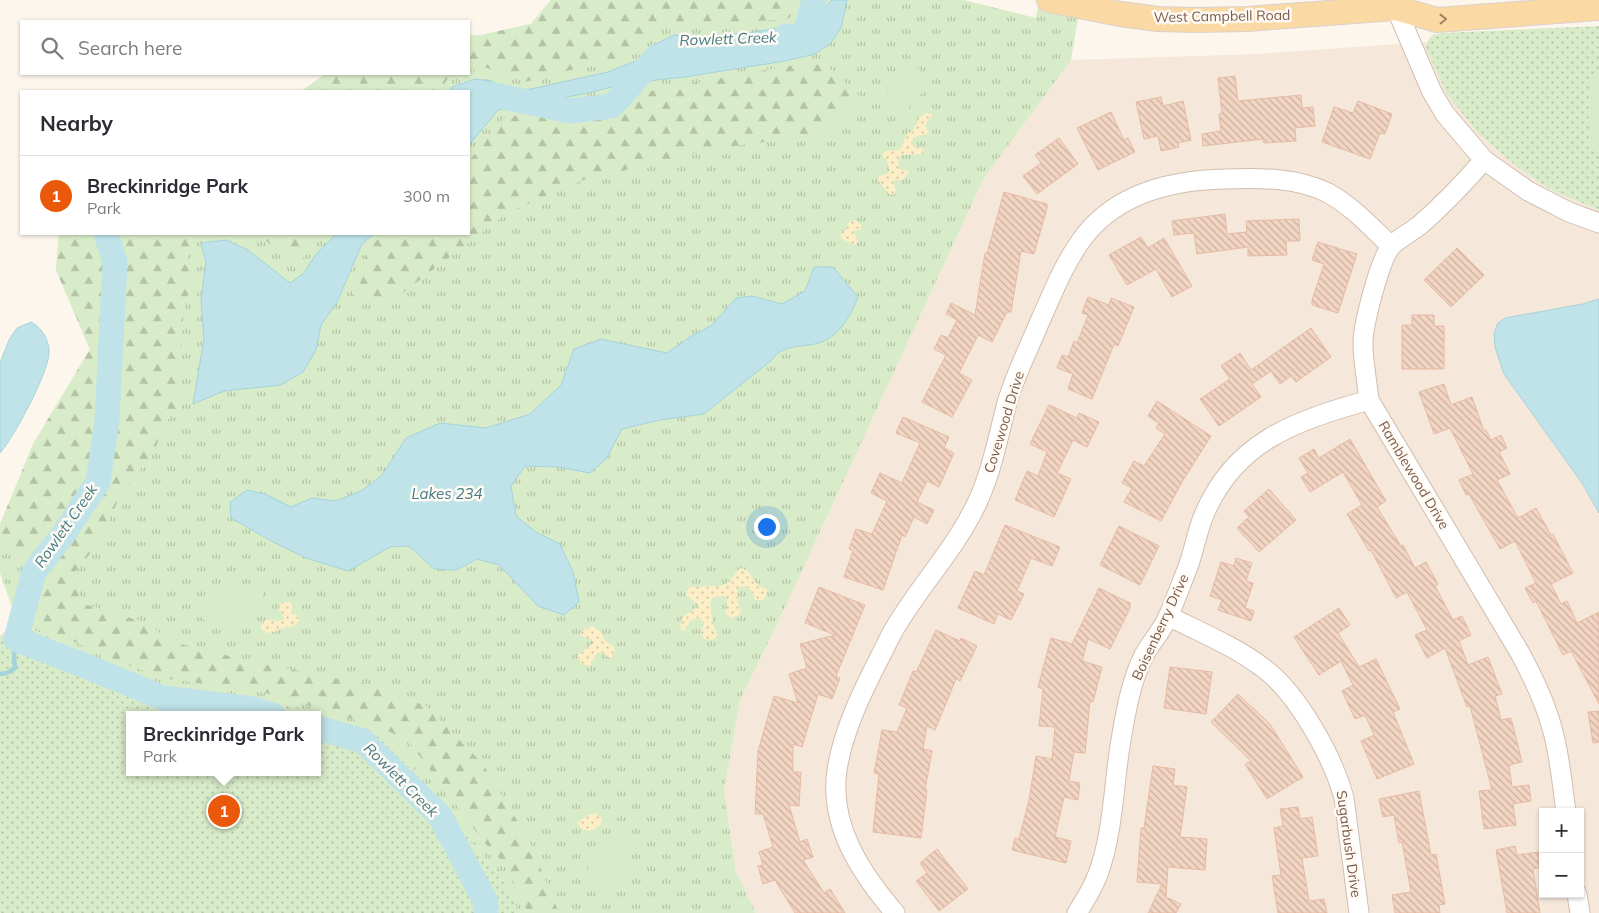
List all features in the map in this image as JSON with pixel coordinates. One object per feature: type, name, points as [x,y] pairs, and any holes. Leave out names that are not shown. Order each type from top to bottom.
[{"type":"main road","name":"West Campbell Road","points":[[1049,0],[1120,14],[1196,20],[1247,19],[1403,4],[1437,20],[1599,8]]},
{"type":"street","points":[[1403,4],[1432,92],[1445,114],[1484,160],[1528,192],[1569,212],[1599,223]]},
{"type":"street","points":[[1391,246],[1433,213],[1484,160]]},
{"type":"street","name":"Covewood Drive","points":[[896,913],[862,871],[849,848],[842,828],[836,804],[837,772],[845,737],[869,679],[897,623],[966,525],[978,501],[990,471],[1008,401],[1024,358],[1052,293],[1081,240],[1095,224],[1121,205],[1144,192],[1173,184],[1214,179],[1264,178],[1304,184],[1329,193],[1356,212],[1391,246]]},
{"type":"street","name":"Ramblewood Drive","points":[[1391,246],[1380,272],[1366,318],[1362,342],[1370,400],[1534,679],[1546,707],[1552,728],[1565,808]]},
{"type":"street","name":"Boisenberry Drive","points":[[1077,913],[1091,891],[1102,862],[1120,747],[1136,677],[1144,655],[1168,616],[1189,563],[1202,520],[1220,484],[1243,457],[1260,444],[1286,429],[1319,415],[1370,400]]},
{"type":"street","name":"Sugarbush Drive","points":[[1168,616],[1246,656],[1264,668],[1294,700],[1315,732],[1333,764],[1344,798],[1359,913]]},
{"type":"street","points":[[1578,898],[1580,913]]},
{"type":"shaded area","points":[[1427,42],[1426,48],[1478,133],[1517,167],[1553,191],[1599,210],[1599,913],[756,913],[736,872],[724,791],[740,700],[774,631],[984,178],[1071,60],[1257,54]]},
{"type":"green space","points":[[551,0],[964,0],[1036,18],[1039,0],[1081,0],[1071,60],[984,178],[774,631],[740,700],[724,791],[736,872],[756,913],[520,913],[504,882],[390,740],[321,716],[321,711],[307,711],[296,707],[155,686],[17,622],[0,573],[0,528],[90,350],[56,270],[59,235],[470,235],[470,90],[303,90],[324,75],[470,75],[470,35],[481,35],[531,24]]},
{"type":"green space","points":[[551,0],[804,0],[788,19],[661,27],[640,52],[525,82],[484,67],[470,71],[470,35],[481,35],[531,24]]},
{"type":"green space","points":[[1599,26],[1599,210],[1553,191],[1517,167],[1478,133],[1447,94],[1426,48],[1427,42],[1432,35],[1443,33]]},
{"type":"green space","points":[[821,60],[862,98],[819,135],[710,149],[583,180],[507,213],[387,305],[352,297],[369,245],[384,235],[470,235],[470,160],[504,118]]},
{"type":"green space","points":[[910,62],[921,73],[927,87],[925,91],[911,102],[907,114],[901,116],[890,111],[885,105],[885,99],[896,82],[902,67]]},
{"type":"green space","points":[[324,75],[450,75],[441,90],[303,90]]},
{"type":"green space","points":[[1590,75],[1599,75],[1599,151],[1590,151]]},
{"type":"green space","points":[[59,235],[196,235],[187,254],[191,281],[183,318],[179,405],[164,425],[154,452],[121,493],[101,540],[71,577],[84,604],[141,621],[177,643],[249,661],[369,685],[426,706],[483,764],[530,842],[559,913],[528,913],[504,863],[483,841],[407,739],[367,723],[330,713],[279,695],[163,678],[122,663],[39,626],[32,595],[49,559],[0,548],[0,524],[33,444],[90,349],[56,270]]},
{"type":"green space","points":[[257,235],[322,235],[299,263]]},
{"type":"green space","points":[[259,584],[263,587],[263,595],[259,602],[239,623],[208,621],[200,614],[200,603],[207,593],[226,589],[231,590]]},
{"type":"green space","points":[[17,622],[155,686],[296,707],[307,711],[126,711],[126,776],[321,776],[321,716],[390,740],[504,882],[520,913],[0,913],[0,636]]},
{"type":"green space","points":[[628,833],[636,843],[636,848],[629,860],[625,881],[620,892],[592,885],[588,882],[589,862],[591,851],[594,847],[604,840]]},
{"type":"sand","points":[[928,113],[932,115],[925,126],[929,133],[913,138],[912,143],[914,147],[923,148],[924,151],[922,154],[901,155],[898,159],[899,169],[910,171],[903,179],[893,182],[896,190],[895,194],[892,195],[888,193],[877,179],[879,176],[888,174],[889,170],[887,160],[881,155],[886,151],[900,150],[907,134],[913,130],[920,117]]},
{"type":"sand","points":[[854,220],[861,225],[861,229],[853,231],[858,241],[855,245],[840,236],[846,230],[848,223]]},
{"type":"sand","points":[[740,568],[748,571],[756,582],[767,590],[767,595],[763,600],[755,600],[752,591],[745,586],[738,588],[737,600],[741,610],[739,615],[732,618],[726,614],[727,600],[725,596],[712,598],[710,603],[713,625],[718,637],[715,639],[704,639],[701,631],[704,624],[698,618],[690,621],[684,631],[681,630],[681,620],[683,617],[699,605],[686,595],[689,587],[721,586],[729,582]]},
{"type":"sand","points":[[290,602],[292,604],[292,612],[298,617],[299,621],[294,626],[282,628],[271,634],[264,631],[261,628],[262,623],[266,620],[283,620],[284,617],[279,609],[280,604]]},
{"type":"sand","points":[[592,626],[602,633],[604,639],[613,646],[615,651],[611,658],[607,658],[605,653],[597,653],[590,666],[581,664],[578,657],[579,654],[592,644],[592,639],[587,639],[581,635],[582,631]]},
{"type":"sand","points":[[595,813],[601,818],[602,822],[593,830],[583,829],[577,823],[585,817]]},
{"type":"water","points":[[832,0],[847,0],[841,28],[831,43],[815,54],[785,61],[685,77],[628,83],[588,93],[498,110],[470,144],[470,90],[450,90],[452,87],[475,79],[491,81],[510,91],[526,90],[608,72],[648,56],[654,45],[674,35],[698,36],[748,33],[801,24],[817,15]]},
{"type":"water","points":[[335,235],[373,235],[362,244],[337,302],[321,325],[316,350],[303,372],[281,385],[224,391],[193,404],[204,339],[201,300],[206,262],[201,243],[226,240],[248,250],[290,283],[304,273],[316,254]]},
{"type":"water","name":"Lakes 234","points":[[814,267],[833,267],[858,297],[845,323],[828,339],[816,344],[788,348],[782,351],[704,414],[660,420],[622,429],[606,459],[590,473],[558,467],[525,466],[511,486],[516,516],[536,532],[560,544],[573,572],[579,602],[564,615],[538,606],[499,565],[477,559],[456,570],[434,569],[409,546],[390,547],[348,571],[306,558],[231,518],[230,502],[247,490],[265,494],[291,507],[312,498],[336,501],[361,491],[382,475],[406,438],[440,423],[486,428],[530,414],[561,385],[574,349],[601,339],[667,353],[712,325],[736,298],[752,296],[782,304],[805,291]]},
{"type":"water","points":[[1599,299],[1599,513],[1582,483],[1504,374],[1495,347],[1494,333],[1498,323],[1505,318],[1583,304]]},
{"type":"water","points":[[31,322],[46,337],[49,350],[48,359],[30,403],[14,433],[0,453],[0,363],[9,340],[17,328]]},
{"type":"building","points":[[1235,76],[1238,101],[1301,95],[1302,108],[1313,107],[1315,126],[1295,128],[1296,141],[1264,143],[1263,139],[1203,146],[1202,134],[1221,131],[1219,114],[1222,113],[1218,78]]},
{"type":"building","points":[[1161,97],[1163,106],[1183,101],[1191,140],[1178,143],[1179,147],[1161,151],[1158,136],[1144,139],[1136,102]]},
{"type":"building","points":[[1358,101],[1392,114],[1385,134],[1380,133],[1370,159],[1322,142],[1334,107],[1353,113]]},
{"type":"building","points":[[1111,112],[1124,140],[1128,138],[1135,152],[1098,170],[1077,128]]},
{"type":"building","points":[[1059,138],[1078,164],[1037,194],[1023,176],[1041,163],[1035,155]]},
{"type":"building","points":[[1004,192],[1047,204],[1047,208],[1034,254],[1021,251],[1011,312],[1007,312],[992,342],[978,335],[959,373],[972,380],[952,417],[922,402],[946,355],[934,349],[941,335],[948,338],[957,320],[946,314],[951,303],[975,315],[985,253],[987,253]]},
{"type":"building","points":[[1225,214],[1227,234],[1247,232],[1246,221],[1299,219],[1300,241],[1286,241],[1287,255],[1248,256],[1248,247],[1197,254],[1194,233],[1174,235],[1172,221]]},
{"type":"building","points":[[1141,237],[1148,248],[1164,238],[1192,286],[1172,297],[1156,269],[1127,285],[1109,255]]},
{"type":"building","points":[[1318,242],[1357,254],[1338,313],[1312,305],[1324,264],[1312,260]]},
{"type":"building","points":[[1457,248],[1484,275],[1451,307],[1424,280]]},
{"type":"building","points":[[1088,297],[1109,305],[1111,298],[1134,307],[1118,346],[1114,344],[1092,399],[1068,389],[1073,374],[1057,368],[1062,355],[1068,357],[1074,341],[1077,343],[1088,315],[1082,313]]},
{"type":"building","points":[[1412,315],[1434,315],[1434,326],[1444,326],[1444,369],[1402,369],[1402,325],[1412,325]]},
{"type":"building","points":[[1311,328],[1331,357],[1296,382],[1291,376],[1280,384],[1271,371],[1252,384],[1261,397],[1219,426],[1200,399],[1230,379],[1221,366],[1240,353],[1251,370]]},
{"type":"building","points":[[1444,384],[1451,405],[1472,397],[1484,431],[1486,430],[1491,440],[1501,435],[1507,448],[1499,452],[1510,474],[1497,480],[1518,518],[1536,508],[1551,535],[1553,534],[1573,573],[1551,584],[1561,604],[1567,601],[1577,623],[1599,612],[1599,704],[1571,651],[1563,655],[1536,601],[1533,603],[1525,588],[1536,583],[1515,541],[1500,549],[1469,494],[1466,495],[1459,480],[1473,474],[1450,428],[1434,434],[1419,392]]},
{"type":"building","points":[[1157,401],[1211,436],[1182,482],[1161,521],[1124,502],[1132,488],[1122,483],[1134,461],[1144,466],[1165,434],[1156,428],[1159,423],[1148,416]]},
{"type":"building","points":[[1049,405],[1077,418],[1079,413],[1099,422],[1087,447],[1073,440],[1057,473],[1071,479],[1054,517],[1015,500],[1027,471],[1038,476],[1047,452],[1030,444]]},
{"type":"building","points":[[903,417],[949,437],[944,448],[954,453],[939,487],[927,481],[917,502],[934,510],[927,524],[914,517],[905,537],[902,535],[883,590],[844,577],[853,551],[849,549],[856,529],[872,534],[887,501],[871,493],[880,473],[902,483],[920,443],[896,433]]},
{"type":"building","points":[[1350,439],[1386,501],[1377,507],[1401,546],[1403,545],[1415,568],[1426,562],[1438,584],[1435,586],[1453,620],[1462,616],[1471,635],[1459,641],[1468,665],[1488,657],[1502,694],[1495,696],[1501,720],[1511,718],[1522,762],[1509,765],[1512,787],[1529,785],[1531,801],[1513,804],[1516,825],[1484,829],[1479,791],[1492,790],[1470,706],[1467,707],[1445,648],[1427,658],[1415,635],[1427,630],[1407,592],[1396,598],[1371,550],[1369,551],[1347,514],[1362,505],[1343,472],[1310,492],[1301,477],[1308,473],[1299,458],[1314,449],[1319,458]]},
{"type":"building","points":[[1269,489],[1296,520],[1259,552],[1237,528],[1249,517],[1244,511]]},
{"type":"building","points":[[1005,525],[1060,547],[1052,566],[1031,558],[1017,591],[1024,594],[1011,620],[998,614],[994,624],[958,608],[975,571],[984,575]]},
{"type":"building","points":[[1119,526],[1159,546],[1140,585],[1100,565]]},
{"type":"building","points":[[1236,558],[1252,563],[1246,581],[1253,583],[1245,608],[1254,611],[1251,621],[1218,610],[1222,600],[1210,596],[1221,562],[1234,566]]},
{"type":"building","points":[[819,587],[865,605],[836,676],[840,678],[832,699],[818,694],[802,747],[793,744],[793,772],[801,772],[799,806],[789,805],[800,842],[807,839],[813,857],[803,860],[824,893],[830,889],[845,913],[795,913],[775,880],[763,884],[758,866],[763,865],[759,852],[773,847],[763,814],[755,814],[758,751],[774,696],[798,703],[789,674],[807,668],[800,644],[835,635],[805,623]]},
{"type":"building","points":[[1099,588],[1130,603],[1130,608],[1110,649],[1088,639],[1082,661],[1102,667],[1093,702],[1090,701],[1085,753],[1074,752],[1069,781],[1080,783],[1078,800],[1064,797],[1055,837],[1071,841],[1066,863],[1012,850],[1015,838],[1019,839],[1029,800],[1036,756],[1052,759],[1055,727],[1039,726],[1043,689],[1038,687],[1051,638],[1072,644]]},
{"type":"building","points":[[1339,608],[1350,625],[1338,633],[1359,667],[1376,659],[1400,709],[1393,712],[1414,764],[1377,779],[1361,741],[1374,735],[1365,715],[1355,719],[1342,691],[1353,685],[1341,661],[1319,675],[1294,637]]},
{"type":"building","points":[[936,630],[960,641],[961,638],[977,646],[960,681],[956,679],[935,730],[927,726],[923,749],[932,751],[925,790],[927,790],[921,838],[873,832],[879,774],[874,773],[882,730],[897,732],[907,708],[899,705],[913,671],[916,672]]},
{"type":"building","points":[[1170,667],[1212,672],[1206,714],[1164,708]]},
{"type":"building","points":[[1238,694],[1270,724],[1303,777],[1267,799],[1245,764],[1251,761],[1211,722]]},
{"type":"building","points":[[1599,711],[1599,742],[1593,743],[1588,712]]},
{"type":"building","points":[[1153,766],[1175,769],[1173,785],[1187,787],[1180,837],[1207,839],[1205,870],[1168,867],[1166,897],[1181,904],[1176,913],[1148,913],[1162,884],[1137,882],[1141,828],[1144,828]]},
{"type":"building","points":[[1419,791],[1431,855],[1436,854],[1445,904],[1439,905],[1440,913],[1395,913],[1392,895],[1411,892],[1402,842],[1399,843],[1394,815],[1383,817],[1379,799]]},
{"type":"building","points":[[1298,807],[1300,819],[1312,817],[1318,856],[1302,858],[1309,901],[1324,899],[1327,913],[1278,913],[1272,876],[1281,875],[1274,828],[1283,826],[1280,809]]},
{"type":"building","points":[[1515,846],[1517,855],[1538,852],[1539,867],[1533,869],[1540,913],[1507,913],[1496,850]]},
{"type":"building","points":[[937,849],[968,889],[939,911],[916,881],[927,873],[920,863]]},
{"type":"waterway","name":"Rowlett Creek","points":[[786,36],[804,37],[814,0]]},
{"type":"waterway","name":"Rowlett Creek","points":[[470,108],[494,95],[570,111],[612,106],[656,57]]},
{"type":"waterway","name":"Rowlett Creek","points":[[106,235],[115,262],[107,420],[98,482],[65,532],[34,572],[16,639],[163,698],[259,711]]},
{"type":"waterway","points":[[0,674],[7,673],[15,668],[16,639]]},
{"type":"waterway","name":"Rowlett Creek","points":[[321,729],[363,741],[440,816],[486,902],[486,913]]},
{"type":"place","name":"Breckinridge Park","points":[[224,811]]}]
